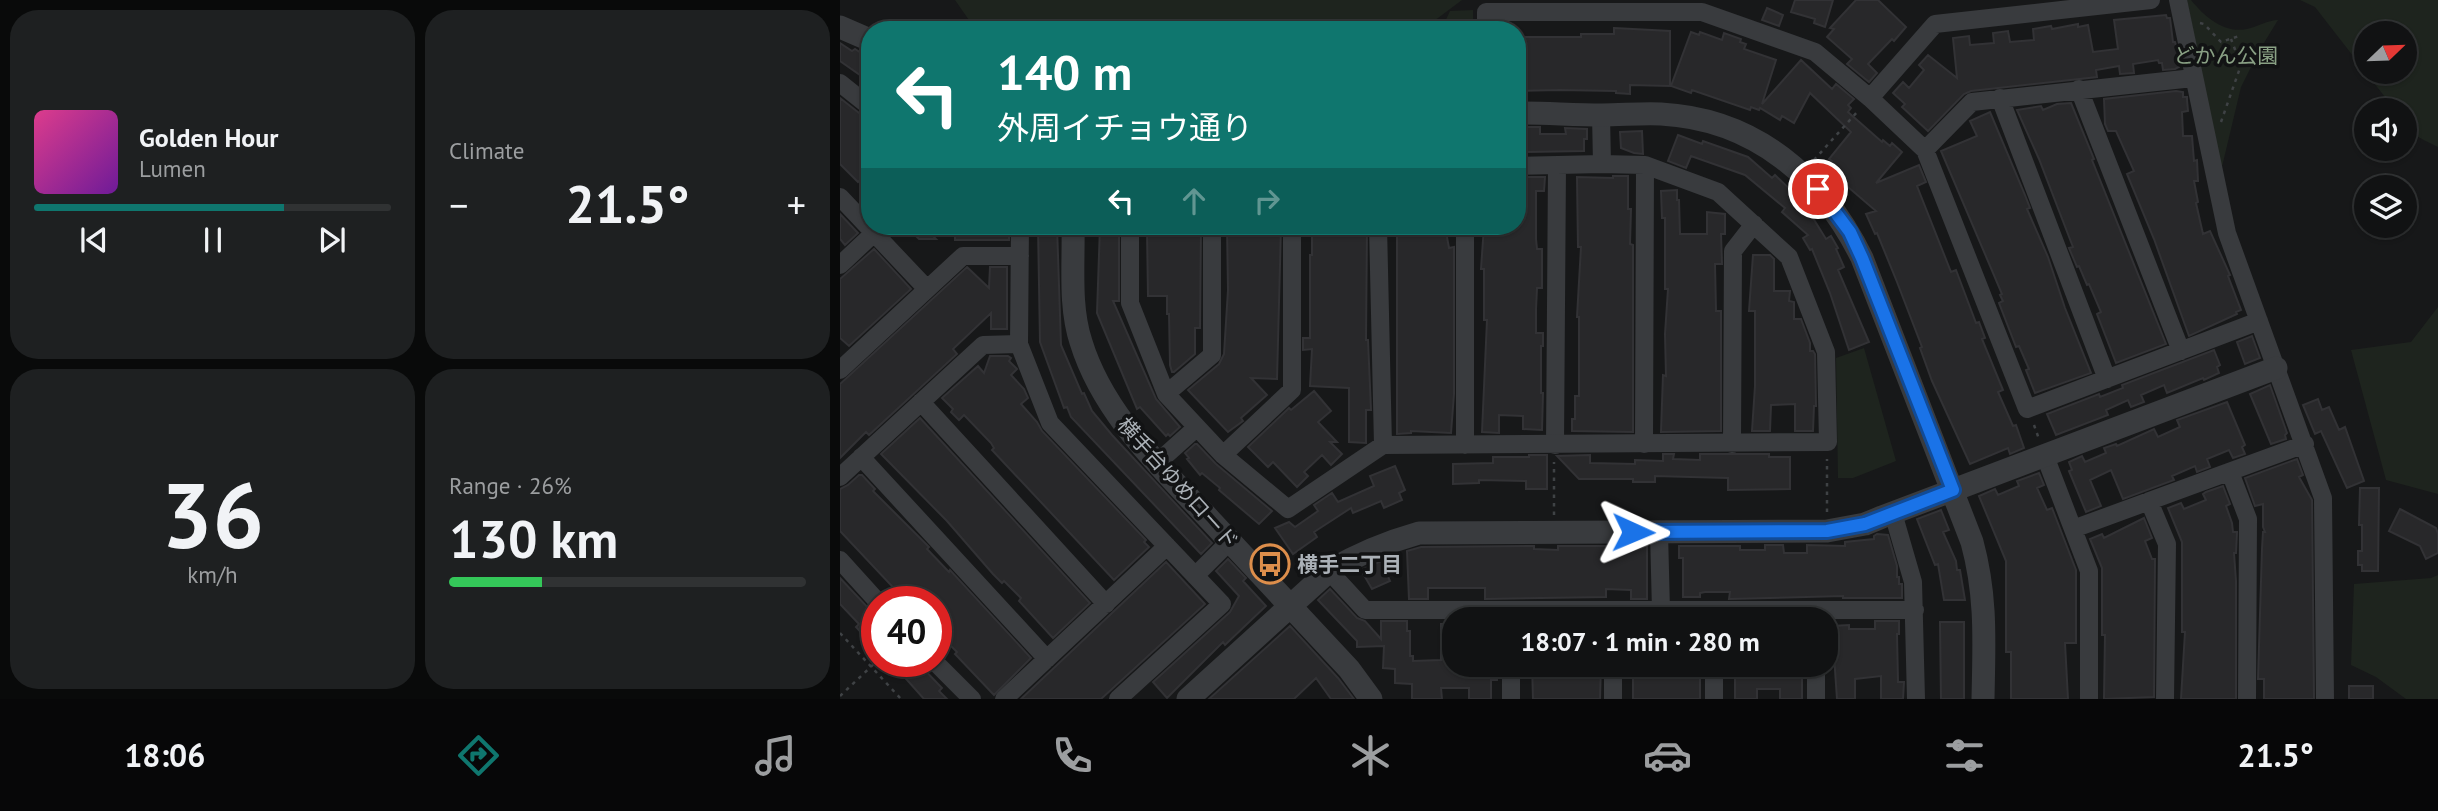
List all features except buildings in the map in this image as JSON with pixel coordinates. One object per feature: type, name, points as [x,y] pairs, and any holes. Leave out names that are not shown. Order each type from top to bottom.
[{"type":"street","points":[[1870,98],[1935,24],[2151,0]]},
{"type":"street","points":[[2178,0],[2227,233],[2323,498],[2325,699]]},
{"type":"street","points":[[1486,21],[1486,12],[1702,12],[1815,52],[1870,98],[1925,150],[2027,409],[2259,321]]},
{"type":"street","points":[[840,27],[861,36]]},
{"type":"street","points":[[1925,150],[1972,102],[2193,78]]},
{"type":"street","points":[[840,83],[861,97]]},
{"type":"street","points":[[2079,89],[2181,351]]},
{"type":"street","points":[[2000,98],[2107,379]]},
{"type":"street","points":[[1526,113],[1662,114],[1713,123],[1766,145],[1802,173],[1833,208],[1850,232],[1862,258],[1972,542],[1981,574],[1984,602],[1983,699]]},
{"type":"street","points":[[1601,115],[1602,164]]},
{"type":"street","points":[[1644,444],[1646,165]]},
{"type":"street","points":[[1130,235],[1130,303],[1166,394],[1223,455],[1288,509],[1383,445],[1828,442],[1826,352],[1789,257],[1754,224],[1718,192],[1646,165],[1526,166]]},
{"type":"street","points":[[1555,445],[1557,166]]},
{"type":"street","points":[[840,197],[861,219]]},
{"type":"street","points":[[1732,444],[1733,251],[1754,224]]},
{"type":"street","points":[[840,265],[872,235]]},
{"type":"street","points":[[876,235],[927,289]]},
{"type":"street","points":[[1020,235],[1019,344],[1050,423],[1222,604],[1128,696]]},
{"type":"street","name":"横手台ゆめロード","points":[[1073,235],[1075,315],[1080,341],[1095,379],[1115,411],[1157,463],[1349,669],[1371,699]]},
{"type":"street","points":[[1166,394],[1212,355],[1212,235]]},
{"type":"street","points":[[1223,455],[1292,390],[1292,235]]},
{"type":"street","points":[[1378,235],[1383,445]]},
{"type":"street","points":[[1465,235],[1465,445]]},
{"type":"street","points":[[840,370],[964,256],[1020,256]]},
{"type":"street","points":[[840,477],[983,345],[1019,344]]},
{"type":"street","points":[[1188,699],[1329,571],[1356,555],[1419,533],[1827,531],[1865,524],[2276,368]]},
{"type":"street","points":[[921,402],[1106,604]]},
{"type":"street","points":[[1157,463],[1196,428]]},
{"type":"street","points":[[2073,529],[2305,444]]},
{"type":"street","points":[[2045,456],[2089,571],[2089,699]]},
{"type":"street","points":[[861,457],[1047,659]]},
{"type":"street","points":[[2230,472],[2248,519],[2247,699]]},
{"type":"street","points":[[2149,502],[2167,544],[2165,699]]},
{"type":"street","points":[[1894,513],[1908,558],[1915,610],[1916,699]]},
{"type":"street","points":[[1659,532],[1661,607]]},
{"type":"street","points":[[1195,576],[1230,541]]},
{"type":"street","points":[[1004,699],[1167,546]]},
{"type":"street","points":[[840,560],[864,586]]},
{"type":"street","points":[[1329,571],[1365,610],[1442,613]]},
{"type":"street","points":[[1838,614],[1915,610]]},
{"type":"street","points":[[950,677],[972,699]]},
{"type":"street","points":[[1511,677],[1511,699]]},
{"type":"street","points":[[1613,677],[1613,699]]},
{"type":"street","points":[[1713,677],[1714,699]]},
{"type":"street","points":[[1816,677],[1816,699]]},
{"type":"path","points":[[2183,26],[2202,23],[2218,41],[2224,42],[2239,36]]},
{"type":"path","points":[[2206,138],[2215,136],[2239,73],[2240,58],[2231,39]]},
{"type":"path","points":[[1802,173],[1870,98]]},
{"type":"path","points":[[2027,409],[2045,456]]},
{"type":"path","points":[[1554,464],[1554,515]]},
{"type":"path","points":[[1827,474],[1827,517]]},
{"type":"path","points":[[840,633],[861,656]]},
{"type":"path","points":[[840,696],[861,676]]},
{"type":"path","points":[[880,677],[901,699]]},
{"type":"green space","points":[[955,0],[1462,0],[1434,21],[970,21]]},
{"type":"green space","name":"どかん公園","points":[[2187,0],[2191,0],[2215,22],[2230,29],[2247,29],[2278,20],[2241,87],[2221,171]]},
{"type":"green space","points":[[2300,0],[2438,0],[2438,147],[2417,136],[2417,98],[2386,98],[2375,84],[2417,84],[2417,21],[2354,21],[2354,57],[2315,7]]},
{"type":"green space","points":[[1473,10],[1473,21],[1445,21],[1450,11]]},
{"type":"green space","points":[[2438,307],[2438,494],[2386,480],[2351,350],[2411,342]]},
{"type":"green space","points":[[1864,348],[1896,461],[1853,478],[1838,478],[1836,358]]},
{"type":"green space","points":[[2438,575],[2438,699],[2406,699],[2376,677],[2351,665],[2354,584],[2431,578]]},
{"type":"place","name":"横手二丁目","points":[[1270,564]]},
{"type":"route","points":[[1633,532],[1827,531],[1865,524],[1953,490],[1862,258],[1850,232],[1818,189]]}]
